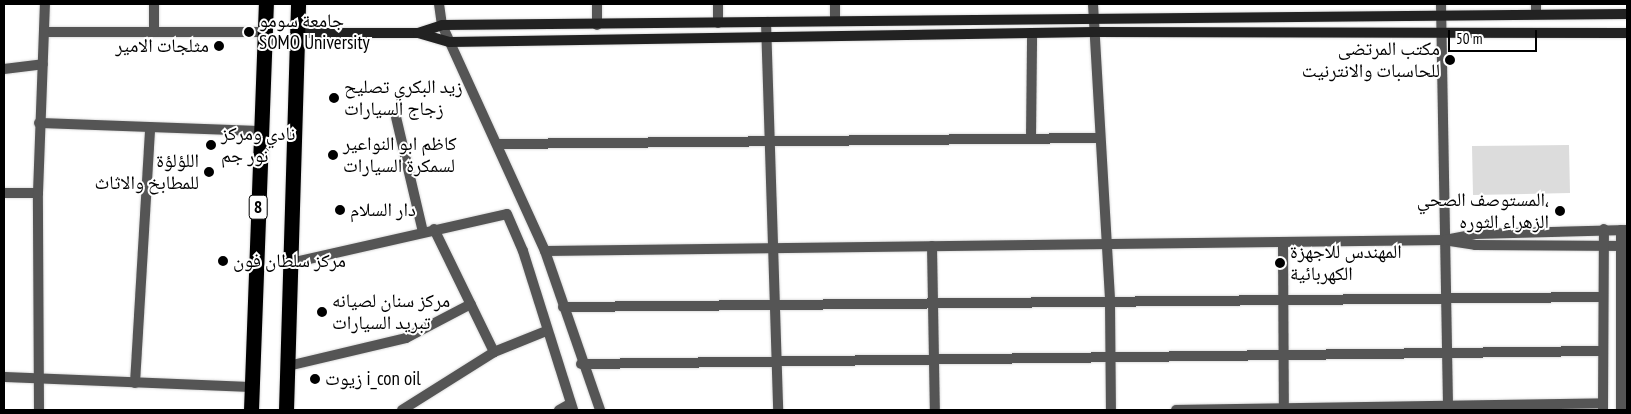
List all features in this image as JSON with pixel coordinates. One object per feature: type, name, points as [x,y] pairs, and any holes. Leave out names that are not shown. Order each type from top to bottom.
[{"type":"highway","name":"8","points":[[251,410],[266,4]]},
{"type":"highway","name":"8","points":[[286,410],[298,4]]},
{"type":"street","points":[[38,410],[39,123],[45,4]]},
{"type":"street","points":[[154,4],[154,32]]},
{"type":"street","points":[[439,4],[442,25],[498,144],[545,251],[581,364],[600,410]]},
{"type":"street","points":[[597,25],[598,4]]},
{"type":"street","points":[[718,4],[718,23]]},
{"type":"street","points":[[835,4],[835,20]]},
{"type":"street","points":[[1093,4],[1098,138],[1110,302],[1111,410]]},
{"type":"street","points":[[418,33],[442,25],[1094,19],[1441,8],[1536,8],[1627,14]]},
{"type":"street","points":[[1441,8],[1448,408]]},
{"type":"street","points":[[766,22],[768,139],[776,306],[778,410]]},
{"type":"street","points":[[296,34],[418,33],[450,42],[766,39],[1094,32],[1442,30],[1627,32]]},
{"type":"street","points":[[45,32],[264,32]]},
{"type":"street","points":[[1031,138],[1032,34]]},
{"type":"street","points":[[4,69],[43,64]]},
{"type":"street","points":[[396,117],[423,232]]},
{"type":"street","points":[[39,123],[261,131]]},
{"type":"street","points":[[135,383],[150,127]]},
{"type":"street","points":[[498,144],[768,139],[1098,138]]},
{"type":"street","points":[[4,193],[38,193]]},
{"type":"street","points":[[291,263],[434,229],[507,214],[524,251],[546,331],[571,407],[559,410]]},
{"type":"street","points":[[434,229],[494,352]]},
{"type":"street","points":[[1176,410],[1603,407],[1602,298],[1604,229]]},
{"type":"street","points":[[545,251],[1444,240],[1475,234],[1604,229],[1624,230],[1623,405]]},
{"type":"street","points":[[1444,240],[1475,246],[1624,246]]},
{"type":"street","points":[[1283,243],[1284,409]]},
{"type":"street","points":[[932,246],[935,410]]},
{"type":"street","points":[[563,307],[1602,298]]},
{"type":"street","points":[[288,366],[406,338],[470,304]]},
{"type":"street","points":[[402,410],[494,352],[546,331]]},
{"type":"street","points":[[581,364],[777,359],[1603,351]]},
{"type":"street","points":[[4,377],[252,387]]},
{"type":"shaded area","points":[[1569,145],[1570,193],[1473,195],[1472,146]]},
{"type":"place","name":"جامعة سومو SOMO University","points":[[249,32]]},
{"type":"place","name":"مثلجات الامير","points":[[219,46]]},
{"type":"place","name":"مكتب المرتضى للحاسبات والانترنيت","points":[[1450,60]]},
{"type":"place","name":"زيد البكري تصليح زجاج السيارات","points":[[334,98]]},
{"type":"place","name":"نادي ومركز نور جم","points":[[211,145]]},
{"type":"place","name":"كاظم ابو النواعير لسمكرة السيارات","points":[[333,155]]},
{"type":"place","name":"اللؤلؤة للمطابخ والاثاث","points":[[209,172]]},
{"type":"place","name":"دار السلام","points":[[340,210]]},
{"type":"place","name":"المستوصف الصحي، الزهراء الثوره","points":[[1560,211]]},
{"type":"place","name":"مركز سلطان فون","points":[[223,261]]},
{"type":"place","name":"المهندس للاجهزة الكهربائية","points":[[1280,263]]},
{"type":"place","name":"مركز سنان لصيانه تبريد السيارات","points":[[322,312]]},
{"type":"place","name":"زيوت i_con oil","points":[[315,379]]}]
